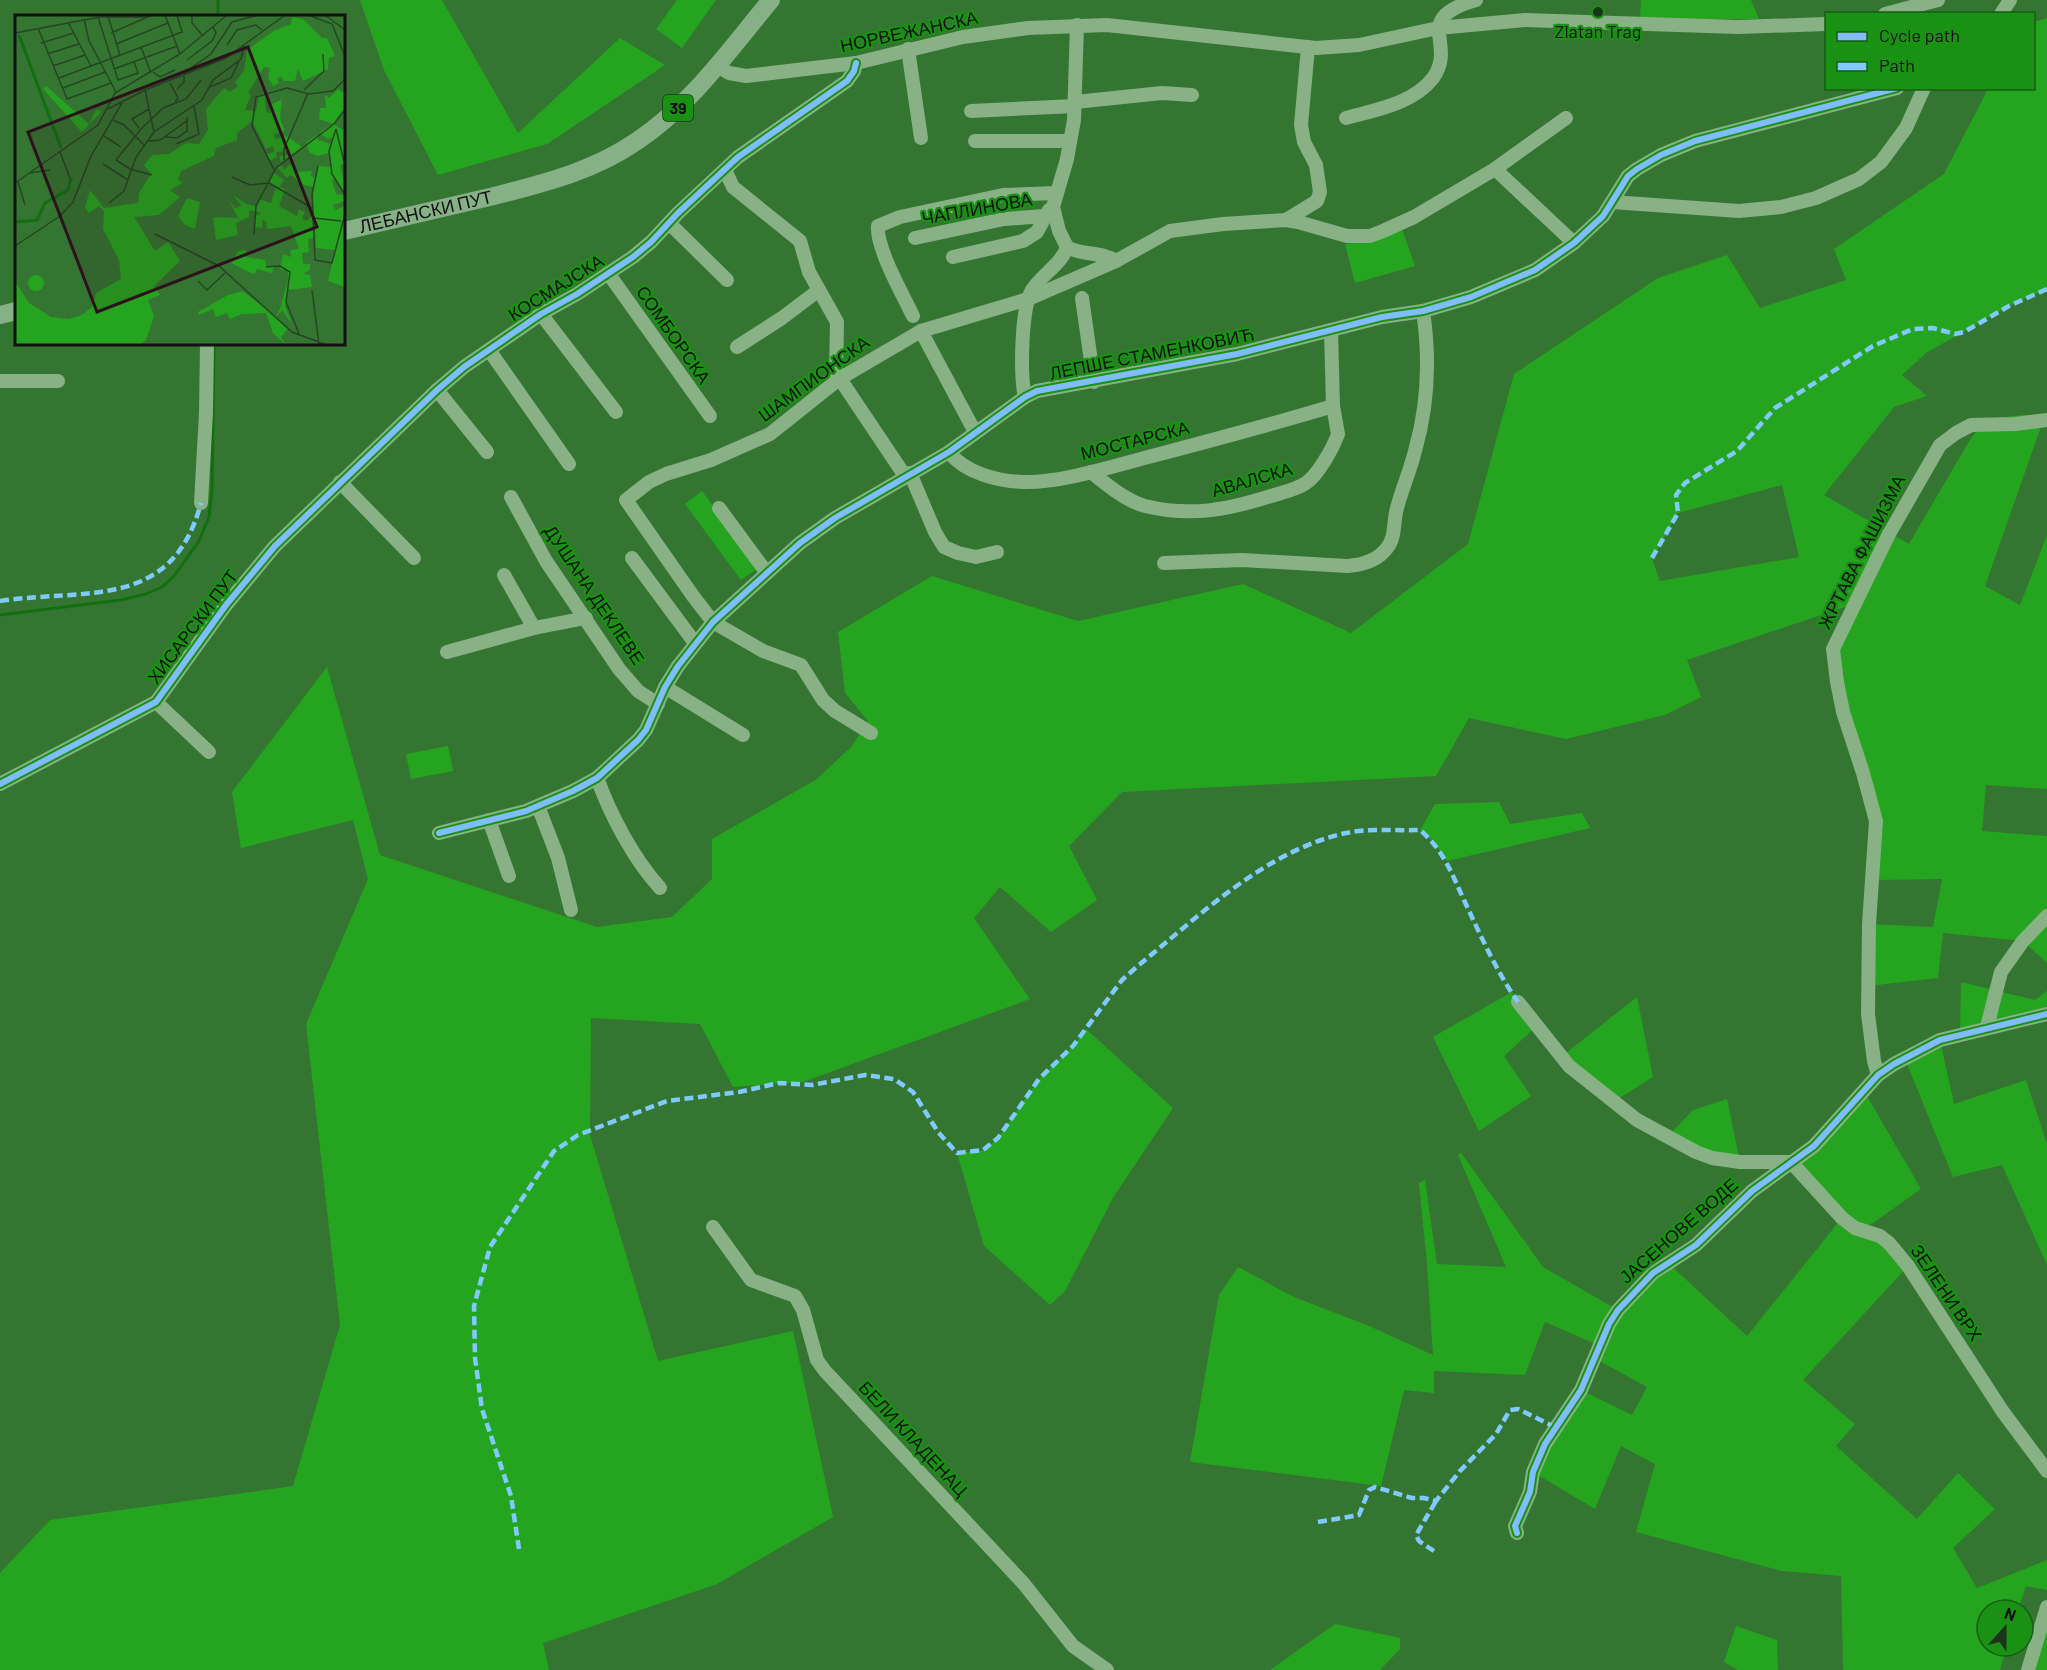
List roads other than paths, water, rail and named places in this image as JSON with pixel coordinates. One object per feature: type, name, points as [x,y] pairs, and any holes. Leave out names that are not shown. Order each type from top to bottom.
[{"type":"main road","name":"39","points":[[717,66],[771,0]]},
{"type":"main road","name":"ЛЕБАНСКИ ПУТ","points":[[345,231],[556,179],[617,154],[661,123],[717,66]]},
{"type":"main road","points":[[0,315],[15,311]]},
{"type":"street","points":[[1346,118],[1385,108],[1422,89],[1433,77],[1440,64],[1438,28],[1450,4],[1476,0]]},
{"type":"street","points":[[1893,12],[1938,0]]},
{"type":"street","name":"НОРВЕЖАНСКА","points":[[717,66],[729,73],[746,76],[856,63],[908,49],[985,34],[1077,25],[1107,25],[1308,47],[1336,48],[1438,28],[1525,20],[1738,27],[1825,24]]},
{"type":"street","points":[[952,257],[1023,241],[1037,232],[1049,212],[1067,159],[1070,141],[1075,104],[1077,25]]},
{"type":"street","points":[[1286,220],[1317,201],[1320,192],[1316,165],[1304,142],[1301,125],[1308,47]]},
{"type":"street","points":[[908,49],[921,138]]},
{"type":"street","name":"КОСМАЈСКА","points":[[275,546],[437,390],[464,367],[541,314],[608,273],[651,242],[738,158],[848,81],[856,63]]},
{"type":"street","name":"ЛЕПШЕ СТАМЕНКОВИЋ","points":[[440,833],[538,806],[597,778],[646,730],[665,687],[695,643],[713,622],[800,543],[835,518],[907,474],[949,452],[1025,397],[1037,391],[1237,354],[1471,297],[1535,270],[1574,243],[1596,224],[1628,176],[1673,149],[1695,141],[1889,90]]},
{"type":"street","points":[[1612,202],[1739,211],[1781,207],[1816,198],[1852,183],[1881,162],[1906,128],[1923,90]]},
{"type":"street","points":[[971,111],[1075,104],[1162,93],[1192,95]]},
{"type":"street","points":[[1286,220],[1347,236],[1370,236],[1414,217],[1495,169],[1566,118]]},
{"type":"street","points":[[975,141],[1070,141]]},
{"type":"street","points":[[1495,169],[1574,243]]},
{"type":"street","points":[[724,170],[733,187],[800,242],[809,272],[837,322],[835,364],[839,379],[907,474],[944,547],[957,553],[976,557],[997,552]]},
{"type":"street","points":[[914,316],[878,237],[880,224],[900,217],[1003,195],[1056,192]]},
{"type":"street","points":[[1049,212],[1067,247],[1082,252],[1102,254],[1116,261]]},
{"type":"street","name":"ЧАПЛИНОВА","points":[[915,238],[1049,212]]},
{"type":"street","name":"ШАМПИОНСКА","points":[[713,622],[626,500],[649,482],[761,439],[839,379],[921,331],[1028,299],[1116,261],[1170,231],[1223,224],[1286,220]]},
{"type":"street","points":[[669,223],[727,280]]},
{"type":"street","points":[[1028,299],[1043,275],[1062,258],[1067,247]]},
{"type":"street","name":"СОМБОРСКА","points":[[608,273],[710,416]]},
{"type":"street","points":[[737,347],[782,318],[819,290]]},
{"type":"street","name":"ЛЕПШЕ СТАМЕНКОВИЋ","points":[[1082,298],[1094,382]]},
{"type":"street","name":"ЛЕПШЕ СТАМЕНКОВИЋ","points":[[1025,397],[1022,366],[1028,299]]},
{"type":"street","points":[[1164,562],[1242,560],[1347,566],[1359,565],[1384,552],[1392,540],[1395,513],[1415,451],[1425,408],[1427,347],[1423,310]]},
{"type":"street","points":[[541,314],[616,412]]},
{"type":"street","name":"АВАЛСКА","points":[[1091,472],[1144,506],[1188,512],[1206,512],[1256,501],[1296,488],[1313,477],[1338,434],[1333,406],[1331,330]]},
{"type":"street","points":[[921,331],[975,432]]},
{"type":"street","points":[[201,503],[204,482],[207,345]]},
{"type":"street","points":[[489,350],[569,464]]},
{"type":"street","points":[[0,381],[58,381]]},
{"type":"street","points":[[437,390],[487,452]]},
{"type":"street","name":"МОСТАРСКА","points":[[949,452],[963,466],[993,477],[1013,481],[1044,480],[1091,472],[1333,406]]},
{"type":"street","name":"ЖРТАВА ФАШИЗМА","points":[[1878,1075],[1868,1014],[1869,924],[1876,820],[1843,712],[1833,649],[1889,534],[1940,445],[1971,425],[2015,424],[2047,420]]},
{"type":"street","points":[[340,482],[414,558]]},
{"type":"street","name":"ДУШАНА ДЕКЛЕВЕ","points":[[511,496],[546,561],[619,669],[638,691],[658,704]]},
{"type":"street","points":[[719,508],[767,573]]},
{"type":"street","name":"ХИСАРСКИ ПУТ","points":[[0,784],[156,702],[226,605],[275,546]]},
{"type":"street","points":[[632,558],[695,643]]},
{"type":"street","points":[[504,576],[534,628]]},
{"type":"street","points":[[447,652],[534,628],[586,618]]},
{"type":"street","points":[[713,622],[763,651],[801,665],[823,700],[871,734]]},
{"type":"street","points":[[665,687],[743,735]]},
{"type":"street","points":[[156,702],[210,752]]},
{"type":"street","points":[[597,778],[605,801],[619,828],[660,888]]},
{"type":"street","points":[[538,806],[558,858],[571,910]]},
{"type":"street","points":[[489,820],[509,876]]},
{"type":"street","points":[[1987,1028],[2001,972],[2024,941],[2047,916]]},
{"type":"street","points":[[1518,1002],[1569,1066],[1647,1126],[1696,1152],[1724,1161],[1791,1162]]},
{"type":"street","name":"ЈАСЕНОВЕ ВОДЕ","points":[[1517,1533],[1515,1526],[1530,1492],[1533,1472],[1540,1455],[1555,1427],[1581,1390],[1599,1345],[1618,1310],[1653,1273],[1696,1245],[1752,1191],[1814,1146],[1878,1075],[1940,1040],[2047,1014]]},
{"type":"street","name":"ЗЕЛЕНИ ВРХ","points":[[1791,1162],[1842,1218],[1855,1228],[1880,1236],[1889,1243],[1908,1266],[2003,1412],[2047,1470]]},
{"type":"street","name":"БЕЛИ КЛАДЕНАЦ","points":[[713,1227],[751,1280],[795,1296],[803,1310],[818,1360],[825,1371],[1024,1584],[1073,1646],[1107,1670]]},
{"type":"street","points":[[2028,1670],[2047,1607]]},
{"type":"waterway","points":[[218,0],[218,15]]},
{"type":"waterway","points":[[0,615],[121,600],[146,594],[162,587],[174,576],[199,541],[209,517],[212,492],[214,345]]},
{"type":"place","name":"Zlatan Trag","points":[[1598,12]]}]
